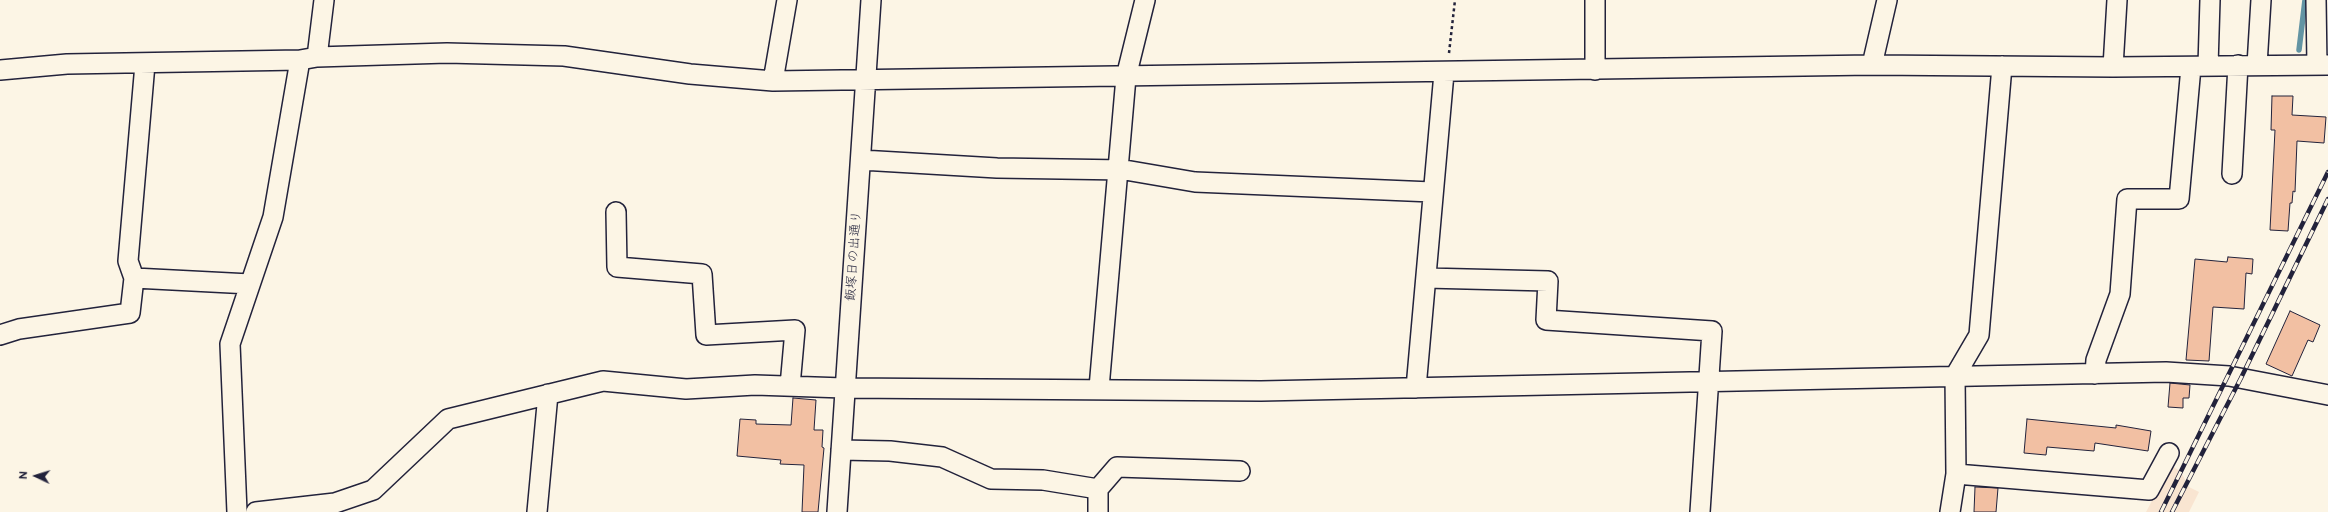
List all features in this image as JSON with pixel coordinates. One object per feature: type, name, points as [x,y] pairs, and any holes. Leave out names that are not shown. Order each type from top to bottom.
[{"type":"street","points":[[237,512],[230,344],[273,217],[309,58],[324,0]]},
{"type":"street","points":[[773,81],[787,0]]},
{"type":"street","name":"飯塚日の出通り","points":[[837,512],[844,388],[861,160],[864,81],[871,0]]},
{"type":"street","points":[[1099,388],[1126,77],[1145,0]]},
{"type":"street","points":[[1594,70],[1595,0]]},
{"type":"street","points":[[1872,65],[1887,0]]},
{"type":"street","points":[[2113,67],[2116,0]]},
{"type":"street","points":[[2095,374],[2096,360],[2120,294],[2127,199],[2179,200],[2210,0]]},
{"type":"street","points":[[2257,65],[2261,0]]},
{"type":"street","points":[[0,70],[67,64],[145,64],[447,53],[564,56],[690,74],[773,81],[1444,73],[1872,65],[2113,67],[2238,64],[2324,65],[2316,0]]},
{"type":"street","points":[[0,335],[18,329],[130,313],[134,278],[128,261],[145,64]]},
{"type":"street","points":[[2232,174],[2238,64]]},
{"type":"street","points":[[1950,512],[1956,474],[1955,376],[1979,335],[2002,66]]},
{"type":"street","points":[[1416,388],[1432,192],[1444,73]]},
{"type":"street","points":[[861,160],[997,168],[1119,170],[1195,182],[1432,192]]},
{"type":"street","points":[[616,212],[617,267],[702,274],[706,335],[795,330],[790,386]]},
{"type":"street","points":[[134,278],[250,284]]},
{"type":"street","points":[[1426,278],[1548,282],[1546,320],[1712,331],[1700,512]]},
{"type":"street","points":[[256,512],[335,502],[373,490],[448,419],[603,381],[686,389],[755,384],[844,388],[1099,388],[1261,391],[1709,383],[2166,372],[2221,375],[2301,388],[2328,395]]},
{"type":"street","points":[[536,512],[548,394]]},
{"type":"street","points":[[841,450],[890,451],[942,457],[991,479],[1043,480],[1098,489]]},
{"type":"street","points":[[1956,474],[2149,490],[2169,452]]},
{"type":"street","points":[[1098,512],[1098,489],[1117,467],[1240,471]]},
{"type":"path","points":[[1444,73],[1455,0]]},
{"type":"shaded area","points":[[2171,465],[2181,472],[2189,487],[2199,492],[2189,512],[2146,512]]},
{"type":"building","points":[[2272,96],[2293,96],[2292,115],[2326,117],[2324,143],[2297,141],[2295,192],[2293,191],[2292,203],[2290,203],[2288,231],[2270,230],[2275,130],[2271,130]]},
{"type":"building","points":[[2228,257],[2253,259],[2252,274],[2246,273],[2244,309],[2213,307],[2209,361],[2186,360],[2195,259],[2227,262]]},
{"type":"building","points":[[2290,311],[2320,325],[2313,342],[2308,340],[2292,376],[2266,364]]},
{"type":"building","points":[[2170,383],[2190,385],[2189,398],[2183,398],[2183,408],[2168,407]]},
{"type":"building","points":[[793,398],[816,400],[814,430],[823,430],[822,447],[824,448],[818,512],[802,512],[804,465],[780,464],[781,460],[737,456],[740,419],[756,420],[756,424],[791,425]]},
{"type":"building","points":[[2027,419],[2116,428],[2116,425],[2151,431],[2148,451],[2095,443],[2094,451],[2047,447],[2046,455],[2024,453]]},
{"type":"building","points":[[1975,487],[1998,488],[1996,512],[1974,512]]},
{"type":"waterway","points":[[2299,50],[2305,0]]},
{"type":"railway","points":[[2161,512],[2328,172]]},
{"type":"railway","points":[[2172,512],[2241,378],[2328,199]]}]
